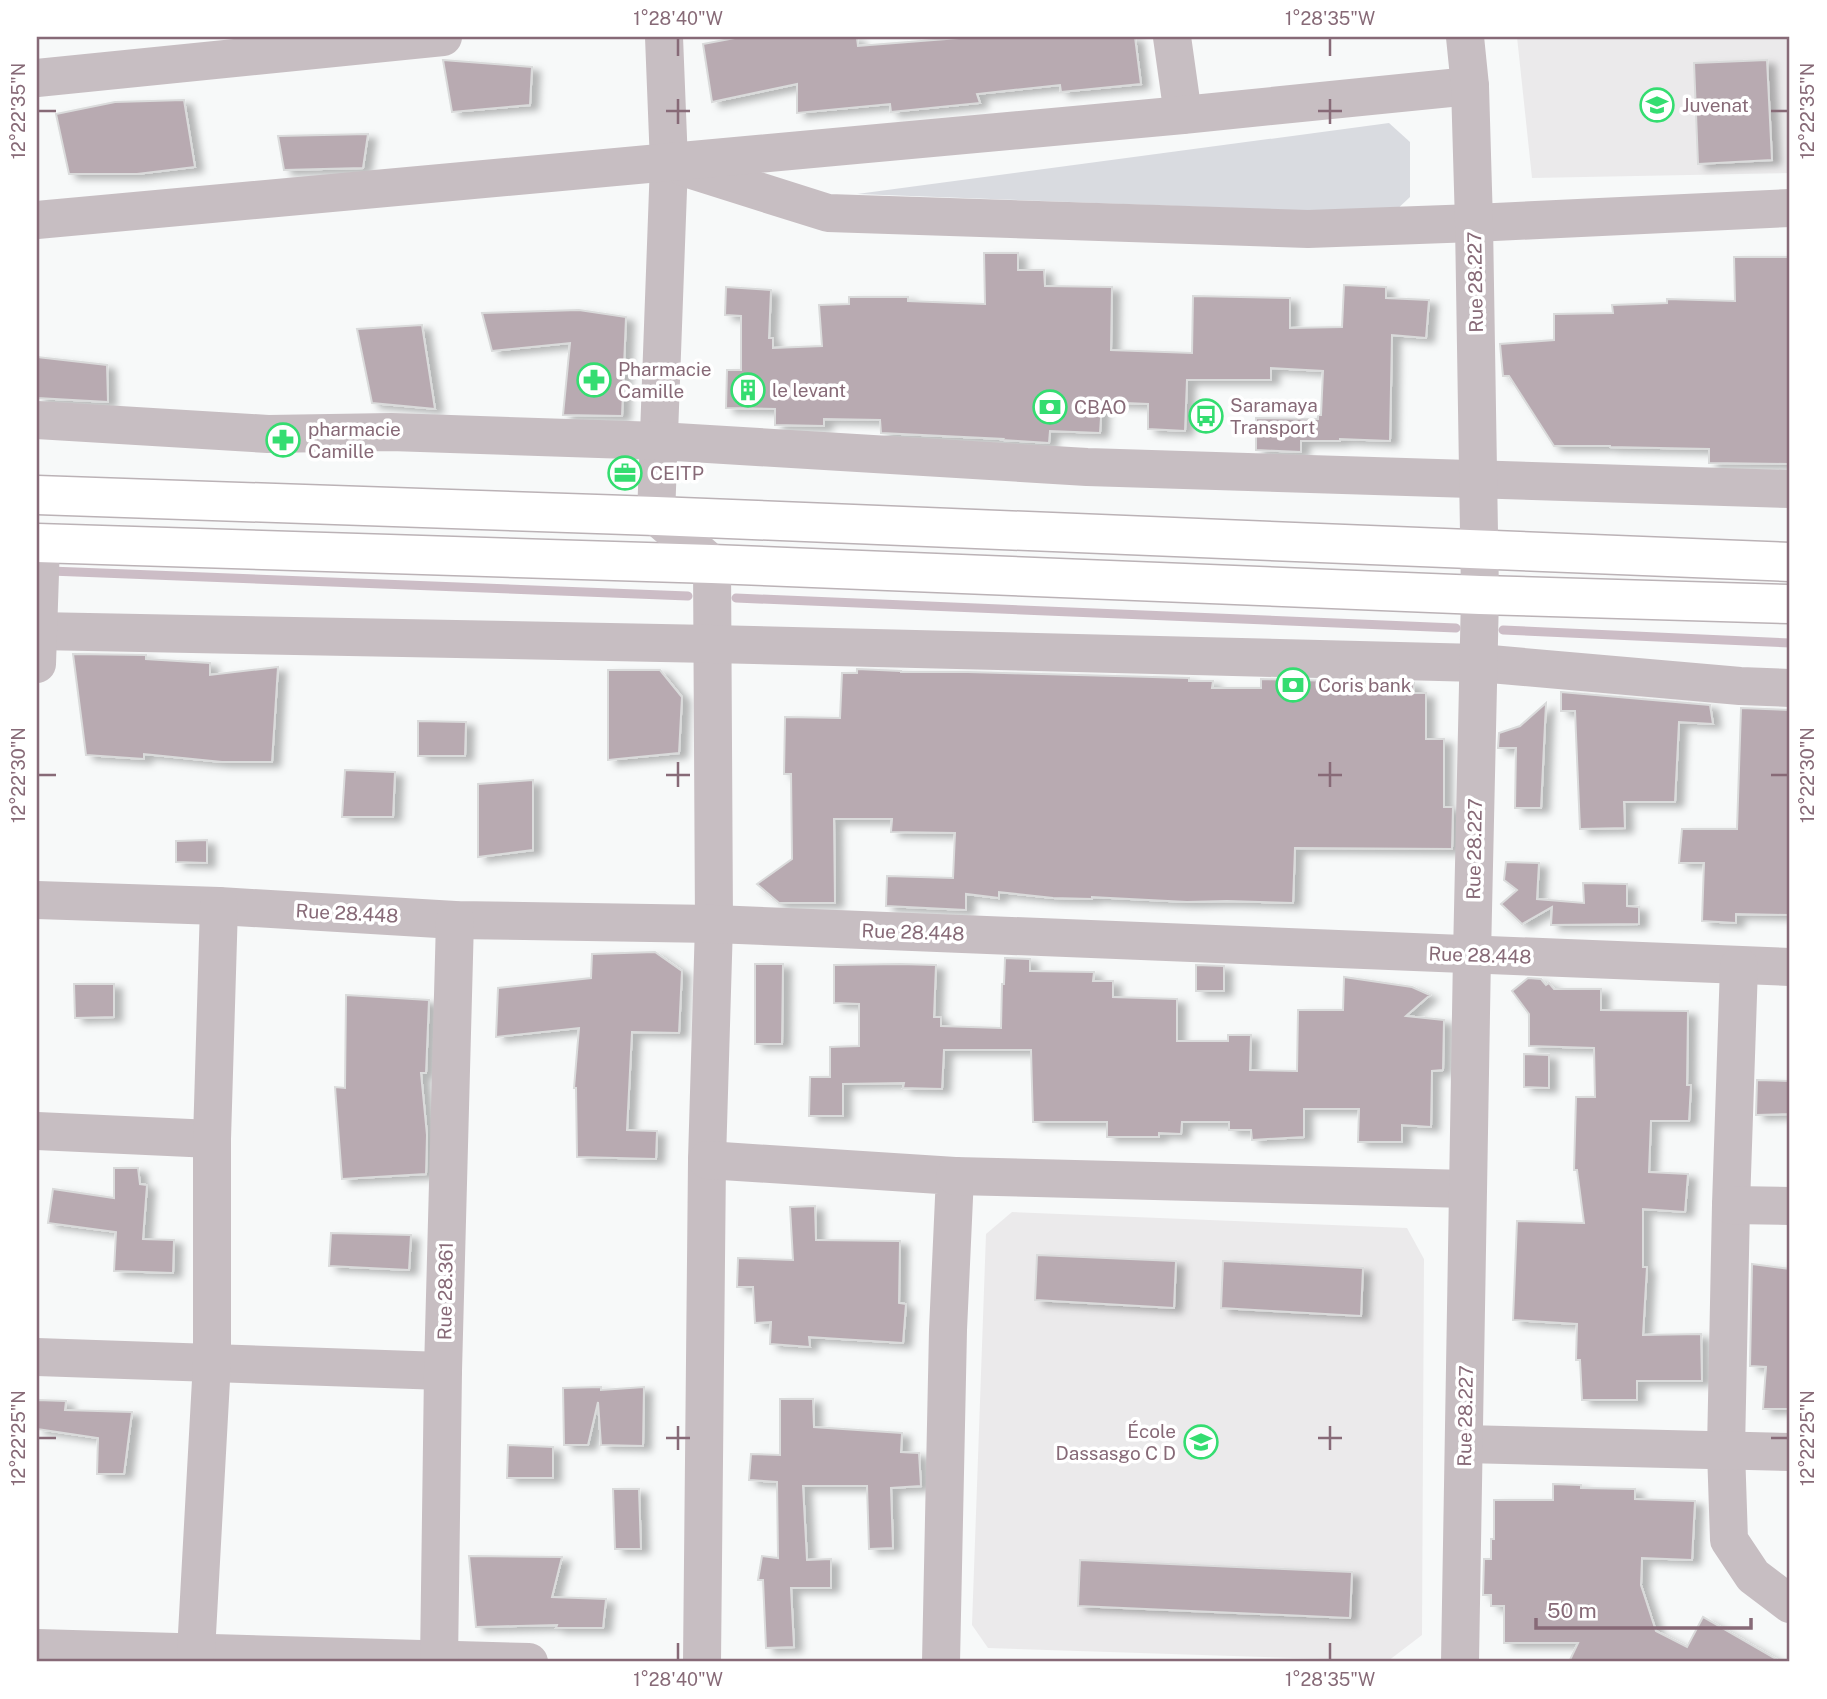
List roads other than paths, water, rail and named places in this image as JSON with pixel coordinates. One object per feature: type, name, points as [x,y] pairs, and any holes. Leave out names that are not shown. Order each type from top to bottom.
[{"type":"main road","points":[[37,495],[656,516],[1790,562]]},
{"type":"main road","points":[[39,543],[712,564],[1480,595],[1790,604]]},
{"type":"street","points":[[37,78],[443,37]]},
{"type":"street","points":[[664,37],[669,163],[656,516],[712,564],[714,924],[707,1160],[702,1662]]},
{"type":"street","points":[[1172,37],[1183,115]]},
{"type":"street","name":"Rue 28.227","points":[[1460,1662],[1480,595],[1474,223],[1470,86],[1465,37]]},
{"type":"street","points":[[37,220],[1183,115],[1470,86]]},
{"type":"street","points":[[669,163],[828,214],[1308,229],[1790,208]]},
{"type":"street","points":[[37,420],[268,434],[391,432],[659,441],[1087,467],[1790,489]]},
{"type":"street","points":[[39,543],[37,642],[712,644],[1479,663],[1790,688]]},
{"type":"street","name":"Rue 28.448","points":[[37,900],[219,906],[455,920],[714,924],[1790,967]]},
{"type":"street","points":[[196,1652],[212,1362],[212,1139],[219,906]]},
{"type":"street","name":"Rue 28.361","points":[[439,1661],[443,1371],[455,920]]},
{"type":"street","points":[[1739,966],[1726,1450],[1729,1540],[1753,1576],[1790,1604]]},
{"type":"street","points":[[37,1131],[212,1139]]},
{"type":"street","points":[[707,1160],[955,1176],[1467,1189]]},
{"type":"street","points":[[941,1662],[948,1329],[955,1176]]},
{"type":"street","points":[[1731,1205],[1790,1206]]},
{"type":"street","points":[[37,1357],[443,1371]]},
{"type":"street","points":[[1464,1444],[1790,1452]]},
{"type":"street","points":[[37,1648],[529,1662]]},
{"type":"waterway","points":[[50,571],[688,596]]},
{"type":"waterway","points":[[736,598],[1456,628]]},
{"type":"waterway","points":[[1503,630],[1790,643]]},
{"type":"place","name":"Juvenat","points":[[1657,105]]},
{"type":"place","name":"Pharmacie Camille","points":[[594,380]]},
{"type":"place","name":"le levant","points":[[748,390]]},
{"type":"place","name":"CBAO","points":[[1050,407]]},
{"type":"place","name":"Saramaya Transport","points":[[1206,416]]},
{"type":"place","name":"pharmacie Camille","points":[[283,440]]},
{"type":"place","name":"CEITP","points":[[625,473]]},
{"type":"place","name":"Coris bank","points":[[1293,685]]},
{"type":"place","name":"École Dassasgo C D","points":[[1201,1442]]}]
